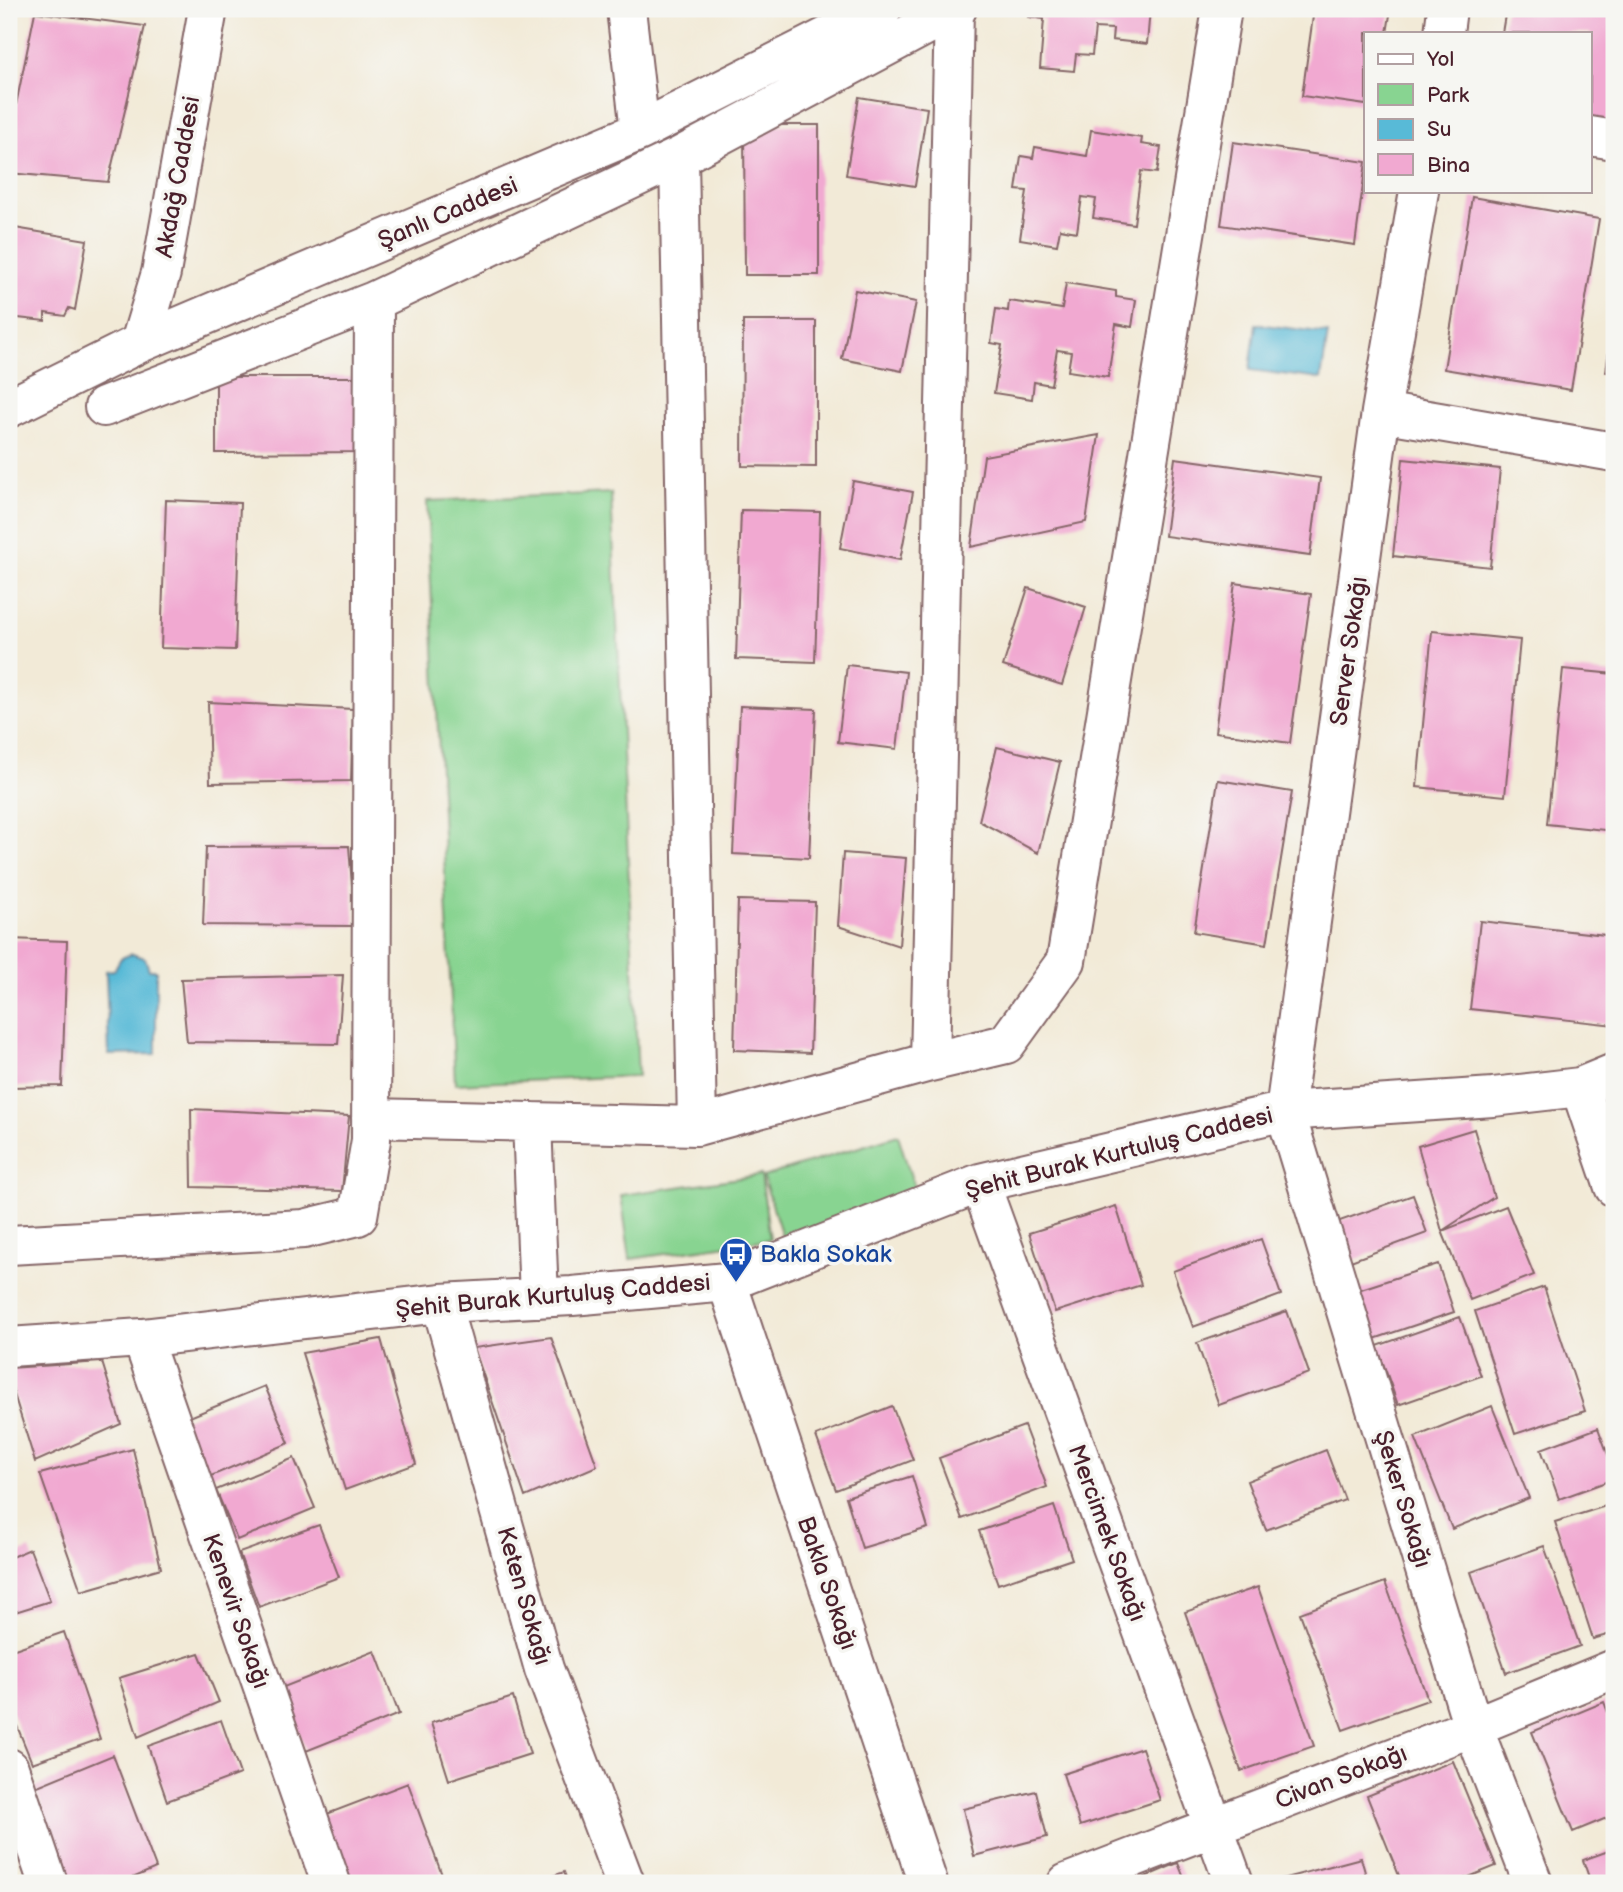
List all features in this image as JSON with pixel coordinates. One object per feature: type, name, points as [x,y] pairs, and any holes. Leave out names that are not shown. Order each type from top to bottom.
[{"type":"street","name":"Akdağ Caddesi","points":[[140,343],[161,273],[208,9]]},
{"type":"street","points":[[626,9],[640,131]]},
{"type":"street","name":"Şanlı Caddesi","points":[[9,408],[140,343],[640,131],[882,9]]},
{"type":"street","points":[[371,1118],[697,1126],[1006,1044],[1066,961],[1222,9]]},
{"type":"street","points":[[1444,32],[1447,9]]},
{"type":"street","points":[[104,407],[374,301],[678,157],[955,10],[930,1062]]},
{"type":"street","points":[[1592,136],[1614,140]]},
{"type":"street","points":[[678,157],[697,1126]]},
{"type":"street","name":"Server Sokağı","points":[[1284,1111],[1381,412],[1419,192]]},
{"type":"street","points":[[9,1245],[304,1229],[358,1216],[371,1140],[374,301]]},
{"type":"street","points":[[1381,412],[1614,452]]},
{"type":"street","points":[[1597,1080],[1614,1188]]},
{"type":"street","name":"Şehit Burak Kurtuluş Caddesi","points":[[9,1347],[142,1338],[441,1303],[539,1298],[727,1282],[980,1184],[1284,1111],[1493,1097],[1597,1080]]},
{"type":"street","name":"Şeker Sokağı","points":[[1284,1111],[1473,1727],[1534,1883]]},
{"type":"street","points":[[532,1122],[539,1298]]},
{"type":"street","name":"Mercimek Sokağı","points":[[980,1184],[1234,1883]]},
{"type":"street","name":"Bakla Sokağı","points":[[727,1282],[928,1883]]},
{"type":"street","name":"Keten Sokağı","points":[[441,1303],[544,1669],[625,1883]]},
{"type":"street","name":"Kenevir Sokağı","points":[[142,1338],[331,1883]]},
{"type":"street","name":"Civan Sokağı","points":[[1067,1883],[1473,1727],[1614,1669]]},
{"type":"street","points":[[9,1768],[48,1883]]},
{"type":"green space","points":[[611,493],[638,1076],[455,1084],[427,501]]},
{"type":"green space","points":[[898,1135],[917,1196],[783,1239],[763,1177]]},
{"type":"green space","points":[[761,1175],[770,1239],[630,1259],[621,1195]]},
{"type":"water","points":[[1256,324],[1328,333],[1321,379],[1250,370]]},
{"type":"water","points":[[132,954],[145,958],[149,970],[156,970],[156,1054],[109,1055],[106,971],[114,970],[121,958]]},
{"type":"building","points":[[1029,9],[1150,9],[1147,44],[1112,40],[1113,29],[1095,28],[1092,55],[1076,54],[1074,71],[1040,68],[1044,19],[1028,17]]},
{"type":"building","points":[[1314,9],[1391,9],[1387,32],[1364,32],[1364,105],[1302,96]]},
{"type":"building","points":[[1506,9],[1614,9],[1614,123],[1592,119],[1592,32],[1502,32]]},
{"type":"building","points":[[35,12],[145,26],[108,182],[9,173],[9,139]]},
{"type":"building","points":[[859,97],[927,108],[915,186],[846,175]]},
{"type":"building","points":[[744,125],[819,125],[819,275],[745,275]]},
{"type":"building","points":[[1091,130],[1142,138],[1141,144],[1161,147],[1157,173],[1141,171],[1134,224],[1093,218],[1096,199],[1082,197],[1077,232],[1060,229],[1057,245],[1020,239],[1027,191],[1016,190],[1021,156],[1033,158],[1035,147],[1087,156]]},
{"type":"building","points":[[1233,142],[1364,162],[1355,245],[1221,225]]},
{"type":"building","points":[[1472,197],[1599,219],[1571,390],[1444,369]]},
{"type":"building","points":[[9,227],[87,240],[75,310],[69,308],[65,316],[45,313],[45,321],[9,317]]},
{"type":"building","points":[[1066,283],[1116,291],[1116,297],[1136,300],[1132,327],[1116,324],[1108,377],[1068,371],[1071,352],[1057,350],[1051,385],[1034,382],[1032,399],[994,393],[1002,345],[991,343],[996,309],[1008,311],[1009,301],[1062,309]]},
{"type":"building","points":[[855,290],[916,302],[902,371],[842,359]]},
{"type":"building","points":[[1614,319],[1614,373],[1606,372]]},
{"type":"building","points":[[743,321],[816,321],[816,467],[742,466]]},
{"type":"building","points":[[216,377],[361,377],[361,452],[216,453]]},
{"type":"building","points":[[1099,435],[1086,522],[971,547],[984,456]]},
{"type":"building","points":[[1175,458],[1320,478],[1310,556],[1165,536]]},
{"type":"building","points":[[1403,459],[1500,469],[1490,567],[1393,556]]},
{"type":"building","points":[[853,481],[913,492],[900,560],[840,548]]},
{"type":"building","points":[[166,500],[240,503],[235,650],[161,648]]},
{"type":"building","points":[[741,510],[820,512],[815,662],[736,659]]},
{"type":"building","points":[[1235,583],[1311,594],[1290,743],[1215,732]]},
{"type":"building","points":[[1028,588],[1086,607],[1062,685],[1003,666]]},
{"type":"building","points":[[1432,631],[1520,640],[1505,796],[1417,787]]},
{"type":"building","points":[[847,665],[906,672],[897,749],[838,742]]},
{"type":"building","points":[[1563,669],[1614,674],[1614,831],[1547,824]]},
{"type":"building","points":[[208,702],[353,709],[351,781],[210,783]]},
{"type":"building","points":[[740,706],[816,709],[809,858],[733,854]]},
{"type":"building","points":[[997,747],[1060,762],[1038,853],[979,821]]},
{"type":"building","points":[[1218,780],[1292,792],[1267,944],[1194,932]]},
{"type":"building","points":[[349,846],[355,926],[203,925],[206,847]]},
{"type":"building","points":[[843,853],[906,858],[899,946],[838,926]]},
{"type":"building","points":[[738,900],[815,902],[810,1053],[734,1050]]},
{"type":"building","points":[[1480,921],[1614,936],[1614,1025],[1470,1009]]},
{"type":"building","points":[[9,939],[67,941],[62,1086],[9,1087]]},
{"type":"building","points":[[343,975],[338,1044],[187,1042],[181,979]]},
{"type":"building","points":[[191,1109],[349,1116],[342,1191],[192,1187]]},
{"type":"building","points":[[1474,1129],[1494,1197],[1442,1231],[1418,1146]]},
{"type":"building","points":[[1413,1195],[1427,1233],[1348,1262],[1334,1223]]},
{"type":"building","points":[[1116,1206],[1141,1285],[1055,1312],[1029,1233]]},
{"type":"building","points":[[1506,1206],[1534,1275],[1470,1300],[1442,1231]]},
{"type":"building","points":[[1261,1239],[1281,1295],[1193,1327],[1173,1271]]},
{"type":"building","points":[[1438,1264],[1454,1312],[1371,1340],[1355,1291]]},
{"type":"building","points":[[1544,1287],[1585,1411],[1515,1434],[1475,1311]]},
{"type":"building","points":[[1287,1311],[1309,1373],[1219,1405],[1197,1343]]},
{"type":"building","points":[[1460,1317],[1481,1376],[1398,1405],[1377,1346]]},
{"type":"building","points":[[551,1337],[597,1466],[525,1497],[474,1348]]},
{"type":"building","points":[[381,1339],[416,1464],[345,1490],[302,1353]]},
{"type":"building","points":[[102,1362],[121,1424],[35,1462],[9,1378],[9,1368]]},
{"type":"building","points":[[265,1386],[289,1443],[204,1479],[180,1421]]},
{"type":"building","points":[[892,1406],[913,1460],[836,1490],[816,1436]]},
{"type":"building","points":[[1492,1406],[1529,1498],[1452,1529],[1415,1437]]},
{"type":"building","points":[[1024,1426],[1047,1487],[962,1519],[939,1458]]},
{"type":"building","points":[[1598,1428],[1614,1471],[1614,1479],[1559,1499],[1541,1449]]},
{"type":"building","points":[[133,1449],[161,1568],[81,1591],[40,1474]]},
{"type":"building","points":[[1326,1450],[1345,1500],[1266,1530],[1247,1481]]},
{"type":"building","points":[[294,1458],[315,1508],[237,1540],[216,1490]]},
{"type":"building","points":[[912,1476],[928,1528],[862,1548],[846,1497]]},
{"type":"building","points":[[1609,1505],[1614,1521],[1614,1633],[1593,1639],[1555,1522]]},
{"type":"building","points":[[1054,1506],[1072,1559],[998,1584],[979,1531]]},
{"type":"building","points":[[319,1525],[339,1577],[259,1607],[239,1553]]},
{"type":"building","points":[[1544,1546],[1580,1646],[1506,1673],[1471,1572]]},
{"type":"building","points":[[30,1549],[50,1601],[9,1614],[9,1558]]},
{"type":"building","points":[[1385,1582],[1428,1700],[1343,1730],[1300,1613]]},
{"type":"building","points":[[1258,1587],[1314,1746],[1241,1771],[1185,1612]]},
{"type":"building","points":[[64,1632],[100,1739],[32,1763],[9,1706],[9,1651]]},
{"type":"building","points":[[375,1651],[399,1714],[306,1751],[281,1688]]},
{"type":"building","points":[[199,1653],[219,1702],[138,1737],[119,1678]]},
{"type":"building","points":[[513,1697],[530,1754],[449,1780],[431,1723]]},
{"type":"building","points":[[1604,1702],[1614,1728],[1614,1815],[1573,1832],[1532,1732]]},
{"type":"building","points":[[221,1720],[240,1774],[167,1801],[148,1746]]},
{"type":"building","points":[[1142,1748],[1160,1800],[1080,1826],[1063,1774]]},
{"type":"building","points":[[113,1755],[156,1868],[121,1883],[69,1883],[35,1787]]},
{"type":"building","points":[[1453,1761],[1496,1866],[1454,1883],[1402,1883],[1367,1796]]},
{"type":"building","points":[[408,1783],[445,1883],[342,1883],[319,1817]]},
{"type":"building","points":[[1036,1791],[1047,1837],[974,1856],[963,1809]]},
{"type":"building","points":[[1614,1849],[1614,1883],[1591,1883],[1583,1860]]},
{"type":"building","points":[[1361,1858],[1368,1883],[1270,1882]]},
{"type":"building","points":[[1178,1863],[1186,1883],[1131,1883]]},
{"type":"building","points":[[564,1872],[568,1883],[534,1883]]},
{"type":"place","name":"Bakla Sokak","points":[[736,1284]]}]
